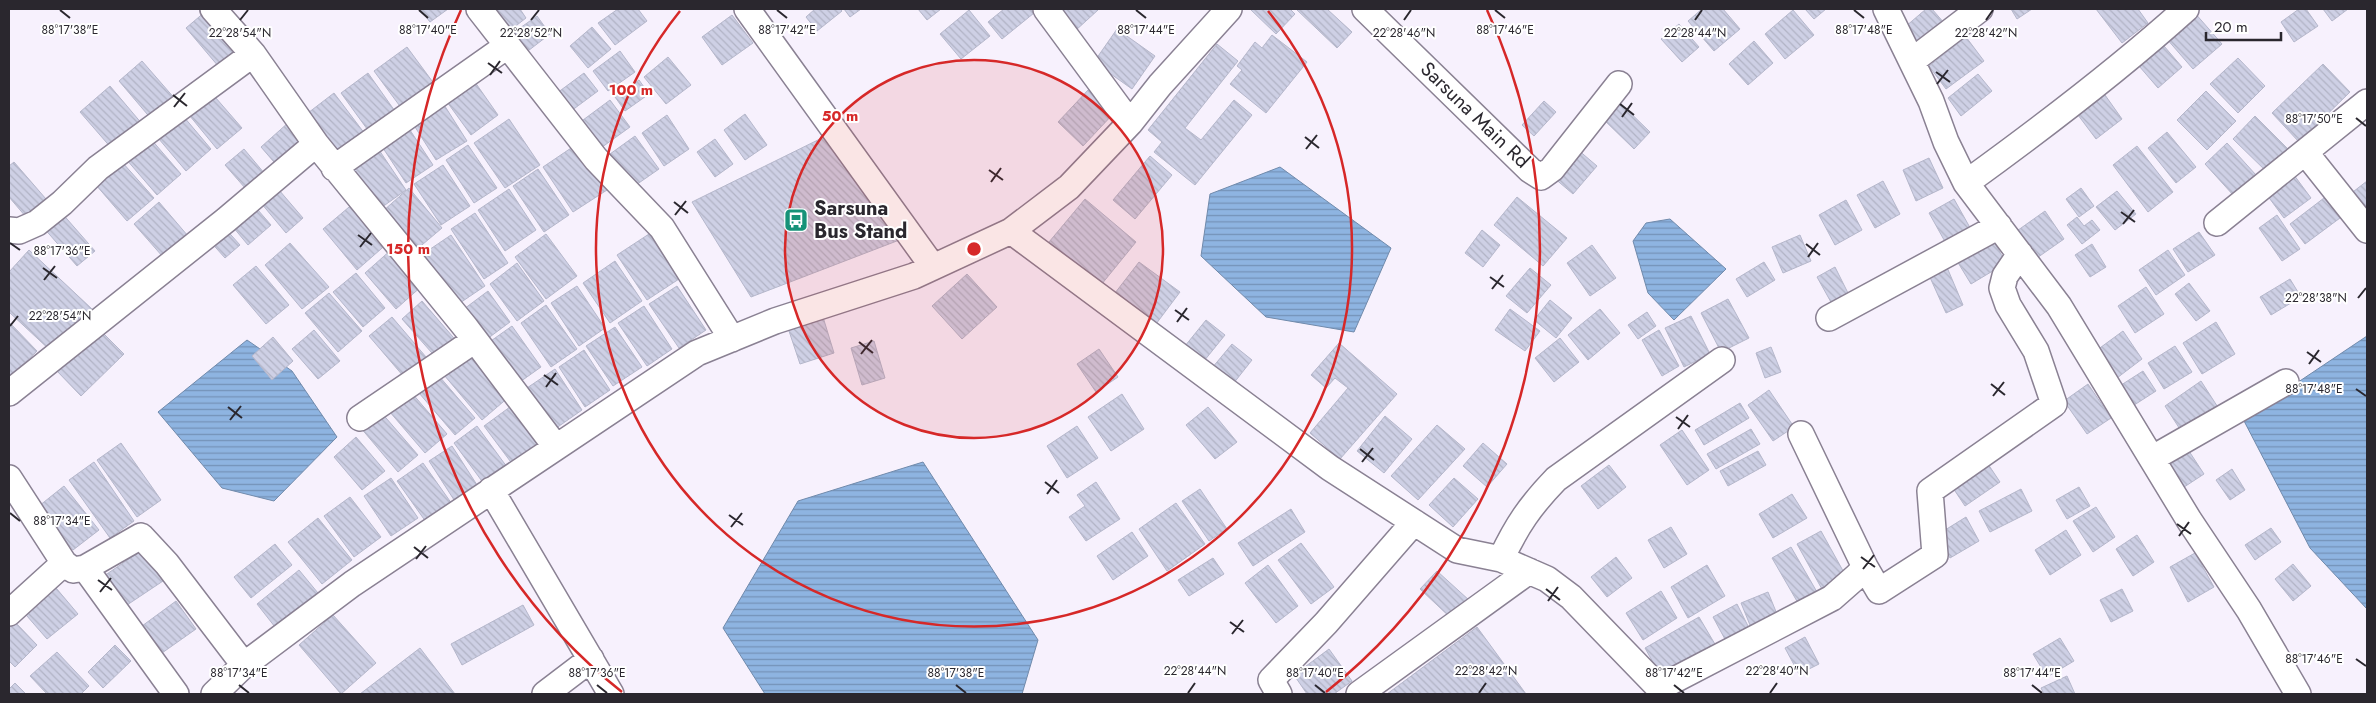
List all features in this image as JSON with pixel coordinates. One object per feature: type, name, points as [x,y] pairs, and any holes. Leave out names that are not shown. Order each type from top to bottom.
[{"type":"street","points":[[479,9],[596,159],[662,228],[732,338]]},
{"type":"street","points":[[747,9],[933,267]]},
{"type":"street","points":[[1046,9],[1130,122]]},
{"type":"street","points":[[214,694],[244,665],[352,584],[697,353],[775,321],[914,276],[1011,231],[1069,187],[1130,122],[1160,85],[1229,9]]},
{"type":"street","name":"Sarsuna Main Rd","points":[[1365,9],[1530,170],[1541,177],[1552,169],[1619,84]]},
{"type":"street","points":[[1886,9],[1966,183],[2059,306],[2190,520],[2249,610],[2295,693]]},
{"type":"street","points":[[1912,62],[1980,9]]},
{"type":"street","points":[[1966,183],[2028,138],[2132,57],[2186,9]]},
{"type":"street","points":[[226,13],[334,168],[475,340],[556,447]]},
{"type":"street","points":[[334,168],[507,46]]},
{"type":"street","points":[[9,230],[19,231],[38,223],[62,204],[98,168],[253,54]]},
{"type":"street","points":[[2217,223],[2367,102]]},
{"type":"street","points":[[9,393],[226,220],[316,144]]},
{"type":"street","points":[[2305,152],[2367,230]]},
{"type":"street","points":[[1829,318],[1999,226]]},
{"type":"street","points":[[1011,231],[1330,468],[1457,550],[1501,559],[1547,579],[1571,597],[1662,691],[1832,598],[1865,567]]},
{"type":"street","points":[[1800,434],[1865,567],[1879,591],[1935,555],[1930,491],[2054,404],[2036,351],[2008,304],[2002,288],[2005,276],[2020,254]]},
{"type":"street","points":[[360,418],[475,340]]},
{"type":"street","points":[[1501,559],[1517,525],[1532,504],[1556,479],[1722,360]]},
{"type":"street","points":[[2153,458],[2286,382]]},
{"type":"street","points":[[9,478],[74,566],[176,694]]},
{"type":"street","points":[[491,490],[611,694]]},
{"type":"street","points":[[1278,694],[1271,680],[1326,623],[1414,522]]},
{"type":"street","points":[[9,613],[74,566],[141,536],[167,564],[244,665]]},
{"type":"street","points":[[1359,694],[1529,571]]},
{"type":"street","points":[[545,694],[591,659]]},
{"type":"water","points":[[1280,167],[1391,248],[1354,332],[1266,317],[1201,256],[1210,194]]},
{"type":"water","points":[[1670,219],[1726,269],[1674,320],[1648,293],[1633,241],[1646,223]]},
{"type":"water","points":[[2367,336],[2367,609],[2310,548],[2243,419]]},
{"type":"water","points":[[247,340],[292,371],[337,437],[274,501],[222,488],[158,412]]},
{"type":"water","points":[[923,462],[1038,640],[1022,694],[765,694],[723,628],[798,501]]},
{"type":"building","points":[[420,9],[448,9],[430,22]]},
{"type":"building","points":[[491,9],[520,9],[526,18],[508,32]]},
{"type":"building","points":[[618,9],[638,9],[647,21],[615,45],[598,23]]},
{"type":"building","points":[[815,9],[840,9],[842,11],[817,31],[806,17]]},
{"type":"building","points":[[844,9],[861,9],[850,17]]},
{"type":"building","points":[[918,9],[941,9],[927,20]]},
{"type":"building","points":[[1004,9],[1030,9],[1034,13],[1002,39],[988,22]]},
{"type":"building","points":[[1058,9],[1098,9],[1098,10],[1075,31]]},
{"type":"building","points":[[1250,9],[1290,9],[1295,14],[1276,34]]},
{"type":"building","points":[[1296,9],[1327,9],[1352,32],[1337,48]]},
{"type":"building","points":[[1702,9],[1723,9],[1740,29],[1714,51],[1688,21]]},
{"type":"building","points":[[1805,9],[1826,9],[1814,19]]},
{"type":"building","points":[[1926,9],[1932,9],[1945,24],[1921,46],[1905,27]]},
{"type":"building","points":[[2011,9],[2032,9],[2017,19]]},
{"type":"building","points":[[2096,9],[2138,9],[2148,23],[2122,43]]},
{"type":"building","points":[[2299,9],[2306,9],[2318,26],[2294,42],[2281,22]]},
{"type":"building","points":[[2323,9],[2348,9],[2332,21]]},
{"type":"building","points":[[969,10],[990,36],[961,59],[940,34]]},
{"type":"building","points":[[1793,10],[1814,35],[1785,59],[1765,34]]},
{"type":"building","points":[[206,11],[244,55],[224,73],[186,28]]},
{"type":"building","points":[[2194,12],[2222,44],[2193,69],[2166,38]]},
{"type":"building","points":[[732,15],[753,43],[722,65],[702,37]]},
{"type":"building","points":[[537,16],[550,34],[524,54],[510,35]]},
{"type":"building","points":[[1679,24],[1699,47],[1682,62],[1661,39]]},
{"type":"building","points":[[592,27],[611,49],[588,68],[570,46]]},
{"type":"building","points":[[1117,29],[1155,56],[1132,89],[1094,62]]},
{"type":"building","points":[[1272,35],[1307,62],[1266,113],[1230,84],[1242,70],[1237,66],[1255,42],[1262,48]]},
{"type":"building","points":[[1966,37],[1984,61],[1946,89],[1929,66]]},
{"type":"building","points":[[2158,39],[2182,67],[2158,88],[2133,59]]},
{"type":"building","points":[[1754,41],[1773,63],[1748,85],[1729,64]]},
{"type":"building","points":[[1217,44],[1238,61],[1185,128],[1201,140],[1234,100],[1252,115],[1195,185],[1154,152],[1162,142],[1148,130]]},
{"type":"building","points":[[407,47],[435,85],[402,109],[374,71]]},
{"type":"building","points":[[620,51],[635,72],[608,91],[593,71]]},
{"type":"building","points":[[668,57],[691,85],[666,104],[644,77]]},
{"type":"building","points":[[2238,58],[2265,86],[2238,113],[2210,84]]},
{"type":"building","points":[[142,61],[176,100],[153,121],[119,81]]},
{"type":"building","points":[[2323,64],[2350,92],[2299,142],[2272,113]]},
{"type":"building","points":[[368,73],[397,114],[370,133],[341,93]]},
{"type":"building","points":[[584,73],[598,91],[571,111],[557,93]]},
{"type":"building","points":[[1978,74],[1992,91],[1961,116],[1948,98]]},
{"type":"building","points":[[470,75],[498,115],[471,135],[442,95]]},
{"type":"building","points":[[639,80],[649,94],[625,111],[615,97]]},
{"type":"building","points":[[110,86],[143,125],[113,150],[80,112]]},
{"type":"building","points":[[1089,89],[1114,113],[1083,146],[1058,122]]},
{"type":"building","points":[[209,90],[242,128],[217,149],[185,110]]},
{"type":"building","points":[[2206,91],[2236,121],[2207,150],[2177,120]]},
{"type":"building","points":[[334,93],[365,134],[336,157],[304,116]]},
{"type":"building","points":[[2105,95],[2122,119],[2096,139],[2078,115]]},
{"type":"building","points":[[1616,99],[1650,132],[1634,149],[1600,116]]},
{"type":"building","points":[[441,100],[467,141],[436,160],[410,119]]},
{"type":"building","points":[[610,100],[630,127],[598,150],[579,123]]},
{"type":"building","points":[[1544,101],[1556,112],[1534,136],[1522,125]]},
{"type":"building","points":[[178,110],[211,149],[186,171],[153,132]]},
{"type":"building","points":[[745,114],[767,145],[745,160],[724,130]]},
{"type":"building","points":[[667,115],[689,149],[664,166],[642,133]]},
{"type":"building","points":[[2255,116],[2290,151],[2268,173],[2233,139]]},
{"type":"building","points":[[509,119],[540,165],[505,188],[474,143]]},
{"type":"building","points":[[289,122],[308,145],[280,169],[261,147]]},
{"type":"building","points":[[406,124],[433,165],[406,183],[379,142]]},
{"type":"building","points":[[2167,132],[2196,167],[2176,183],[2148,148]]},
{"type":"building","name":"Sarsuna Bus Stand","points":[[828,135],[902,239],[751,297],[692,202]]},
{"type":"building","points":[[635,136],[659,169],[633,187],[610,154]]},
{"type":"building","points":[[150,138],[181,174],[157,195],[126,159]]},
{"type":"building","points":[[715,139],[733,164],[715,177],[697,152]]},
{"type":"building","points":[[2227,143],[2256,175],[2234,196],[2205,164]]},
{"type":"building","points":[[375,144],[406,190],[378,210],[346,164]]},
{"type":"building","points":[[577,144],[607,190],[573,212],[543,167]]},
{"type":"building","points":[[468,145],[497,188],[474,203],[446,160]]},
{"type":"building","points":[[2137,146],[2173,192],[2148,212],[2113,165]]},
{"type":"building","points":[[244,149],[270,180],[252,196],[225,165]]},
{"type":"building","points":[[1577,149],[1597,166],[1573,194],[1553,177]]},
{"type":"building","points":[[1150,156],[1172,175],[1135,219],[1113,200]]},
{"type":"building","points":[[1929,158],[1943,188],[1916,201],[1903,170]]},
{"type":"building","points":[[14,162],[46,199],[26,217],[9,197],[9,166]]},
{"type":"building","points":[[122,162],[154,198],[127,221],[96,185]]},
{"type":"building","points":[[443,165],[470,206],[441,225],[414,184]]},
{"type":"building","points":[[538,169],[569,215],[544,232],[513,186]]},
{"type":"building","points":[[2291,171],[2311,198],[2284,218],[2264,191]]},
{"type":"building","points":[[1883,181],[1900,214],[1875,228],[1857,195]]},
{"type":"building","points":[[2367,181],[2367,215],[2349,195]]},
{"type":"building","points":[[273,183],[303,218],[286,233],[256,197]]},
{"type":"building","points":[[409,188],[442,228],[416,250],[383,211]]},
{"type":"building","points":[[2081,188],[2094,206],[2079,217],[2066,199]]},
{"type":"building","points":[[509,189],[536,230],[505,251],[478,210]]},
{"type":"building","points":[[2117,191],[2136,214],[2115,230],[2096,207]]},
{"type":"building","points":[[1517,197],[1567,238],[1543,266],[1494,225]]},
{"type":"building","points":[[2324,198],[2340,218],[2305,244],[2290,224]]},
{"type":"building","points":[[1085,199],[1136,242],[1101,285],[1049,242]]},
{"type":"building","points":[[1954,199],[1973,233],[1948,247],[1929,213]]},
{"type":"building","points":[[1846,200],[1862,230],[1835,245],[1819,215]]},
{"type":"building","points":[[159,202],[188,236],[163,257],[134,224]]},
{"type":"building","points":[[251,202],[271,225],[248,245],[228,221]]},
{"type":"building","points":[[355,202],[389,242],[357,270],[323,229]]},
{"type":"building","points":[[60,211],[95,251],[77,266],[43,227]]},
{"type":"building","points":[[2045,211],[2064,239],[2034,260],[2014,233]]},
{"type":"building","points":[[475,213],[508,263],[484,279],[451,229]]},
{"type":"building","points":[[2277,215],[2300,249],[2282,261],[2259,228]]},
{"type":"building","points":[[2077,217],[2084,226],[2092,220],[2100,230],[2082,244],[2067,225]]},
{"type":"building","points":[[223,226],[240,245],[225,258],[208,239]]},
{"type":"building","points":[[1482,230],[1500,245],[1483,267],[1465,253]]},
{"type":"building","points":[[2199,232],[2215,255],[2188,272],[2173,249]]},
{"type":"building","points":[[546,234],[577,276],[546,299],[515,257]]},
{"type":"building","points":[[649,234],[679,279],[647,300],[617,255]]},
{"type":"building","points":[[451,235],[485,286],[454,307],[420,256]]},
{"type":"building","points":[[1800,235],[1811,261],[1783,273],[1772,247]]},
{"type":"building","points":[[1993,240],[2006,263],[1971,284],[1957,261]]},
{"type":"building","points":[[290,243],[329,287],[302,309],[265,265]]},
{"type":"building","points":[[2092,244],[2106,267],[2090,277],[2075,255]]},
{"type":"building","points":[[1592,245],[1616,278],[1590,296],[1567,263]]},
{"type":"building","points":[[392,249],[423,285],[396,309],[365,273]]},
{"type":"building","points":[[29,250],[92,309],[52,352],[9,312],[9,272]]},
{"type":"building","points":[[2168,250],[2185,275],[2156,295],[2139,270]]},
{"type":"building","points":[[615,261],[642,301],[610,323],[583,283]]},
{"type":"building","points":[[1139,262],[1180,292],[1156,324],[1115,293]]},
{"type":"building","points":[[1764,262],[1775,280],[1747,297],[1736,279]]},
{"type":"building","points":[[517,263],[544,301],[517,321],[490,284]]},
{"type":"building","points":[[1946,265],[1963,305],[1946,313],[1928,273]]},
{"type":"building","points":[[256,266],[289,305],[266,324],[233,285]]},
{"type":"building","points":[[1835,267],[1849,295],[1832,304],[1817,277]]},
{"type":"building","points":[[1530,268],[1551,285],[1527,313],[1506,296]]},
{"type":"building","points":[[356,273],[385,308],[363,327],[333,292]]},
{"type":"building","points":[[967,274],[997,307],[962,339],[932,306]]},
{"type":"building","points":[[2290,279],[2301,297],[2271,315],[2260,297]]},
{"type":"building","points":[[2189,283],[2210,311],[2196,321],[2175,294]]},
{"type":"building","points":[[577,286],[605,328],[579,346],[551,303]]},
{"type":"building","points":[[677,286],[706,330],[679,348],[649,304]]},
{"type":"building","points":[[2146,287],[2164,314],[2135,333],[2118,306]]},
{"type":"building","points":[[488,291],[510,322],[483,342],[460,312]]},
{"type":"building","points":[[329,293],[362,331],[338,352],[305,313]]},
{"type":"building","points":[[1728,299],[1749,338],[1721,352],[1701,313]]},
{"type":"building","points":[[1550,300],[1572,318],[1556,338],[1534,320]]},
{"type":"building","points":[[422,301],[459,344],[439,361],[402,319]]},
{"type":"building","points":[[546,305],[577,349],[551,367],[521,323]]},
{"type":"building","points":[[644,306],[672,349],[647,366],[618,323]]},
{"type":"building","points":[[1510,309],[1540,331],[1525,351],[1495,330]]},
{"type":"building","points":[[1600,309],[1620,333],[1588,360],[1568,335]]},
{"type":"building","points":[[1647,312],[1656,326],[1638,339],[1628,325]]},
{"type":"building","points":[[1691,316],[1710,354],[1684,367],[1665,328]]},
{"type":"building","points":[[392,317],[432,364],[410,384],[369,336]]},
{"type":"building","points":[[823,317],[834,353],[800,364],[788,328]]},
{"type":"building","points":[[1206,320],[1225,335],[1204,361],[1185,346]]},
{"type":"building","points":[[9,322],[37,351],[9,378]]},
{"type":"building","points":[[2216,322],[2235,354],[2202,374],[2183,343]]},
{"type":"building","points":[[512,326],[541,367],[517,384],[488,343]]},
{"type":"building","points":[[615,327],[642,367],[613,386],[586,346]]},
{"type":"building","points":[[99,329],[124,354],[81,396],[56,370]]},
{"type":"building","points":[[314,330],[340,361],[318,379],[292,349]]},
{"type":"building","points":[[1659,330],[1679,366],[1662,376],[1642,340]]},
{"type":"building","points":[[2123,331],[2142,359],[2113,381],[2093,353]]},
{"type":"building","points":[[273,337],[293,361],[272,380],[252,356]]},
{"type":"building","points":[[1560,338],[1579,362],[1554,382],[1535,358]]},
{"type":"building","points":[[874,341],[885,378],[862,385],[851,348]]},
{"type":"building","points":[[1339,343],[1397,394],[1340,459],[1310,433],[1348,388],[1335,378],[1326,388],[1311,375]]},
{"type":"building","points":[[1232,344],[1252,360],[1233,384],[1212,368]]},
{"type":"building","points":[[2175,346],[2192,372],[2164,389],[2148,363]]},
{"type":"building","points":[[1771,347],[1781,372],[1765,378],[1756,353]]},
{"type":"building","points":[[1099,349],[1118,377],[1096,392],[1077,364]]},
{"type":"building","points":[[584,350],[610,390],[585,407],[559,367]]},
{"type":"building","points":[[472,351],[510,396],[482,420],[444,375]]},
{"type":"building","points":[[555,369],[582,410],[552,431],[524,390]]},
{"type":"building","points":[[2143,371],[2156,391],[2128,409],[2115,389]]},
{"type":"building","points":[[439,376],[475,418],[455,435],[419,393]]},
{"type":"building","points":[[2201,381],[2221,412],[2185,437],[2165,406]]},
{"type":"building","points":[[2088,384],[2111,418],[2087,434],[2064,401]]},
{"type":"building","points":[[1769,390],[1794,427],[1773,441],[1748,405]]},
{"type":"building","points":[[411,392],[447,434],[425,453],[389,411]]},
{"type":"building","points":[[1122,394],[1144,429],[1111,451],[1088,417]]},
{"type":"building","points":[[1740,403],[1749,418],[1704,445],[1695,430]]},
{"type":"building","points":[[514,404],[543,443],[513,465],[484,426]]},
{"type":"building","points":[[1208,407],[1237,442],[1215,459],[1186,425]]},
{"type":"building","points":[[380,411],[418,455],[398,472],[360,427]]},
{"type":"building","points":[[1385,416],[1412,439],[1384,473],[1357,451]]},
{"type":"building","points":[[1437,425],[1465,449],[1418,500],[1391,476]]},
{"type":"building","points":[[477,426],[507,467],[484,484],[454,443]]},
{"type":"building","points":[[1077,426],[1098,458],[1067,478],[1047,446]]},
{"type":"building","points":[[1751,429],[1760,444],[1716,469],[1707,454]]},
{"type":"building","points":[[1682,430],[1709,470],[1687,485],[1660,445]]},
{"type":"building","points":[[356,437],[385,471],[362,490],[334,457]]},
{"type":"building","points":[[121,443],[161,500],[137,517],[97,460]]},
{"type":"building","points":[[1483,443],[1507,464],[1487,487],[1463,466]]},
{"type":"building","points":[[2185,445],[2204,474],[2175,493],[2156,464]]},
{"type":"building","points":[[452,446],[479,488],[456,503],[429,461]]},
{"type":"building","points":[[1758,451],[1766,465],[1728,486],[1720,471]]},
{"type":"building","points":[[1984,458],[2000,482],[1965,506],[1949,482]]},
{"type":"building","points":[[94,462],[134,521],[110,538],[69,480]]},
{"type":"building","points":[[423,463],[452,504],[426,522],[397,481]]},
{"type":"building","points":[[1609,465],[1626,487],[1598,509],[1581,486]]},
{"type":"building","points":[[2232,469],[2245,490],[2230,500],[2216,480]]},
{"type":"building","points":[[391,478],[418,518],[391,536],[364,496]]},
{"type":"building","points":[[1454,478],[1478,499],[1453,527],[1429,505]]},
{"type":"building","points":[[1096,482],[1120,519],[1086,541],[1069,517],[1085,506],[1077,495]]},
{"type":"building","points":[[64,486],[99,530],[73,550],[39,506]]},
{"type":"building","points":[[2079,487],[2090,506],[2067,519],[2056,500]]},
{"type":"building","points":[[1200,489],[1227,529],[1209,541],[1182,501]]},
{"type":"building","points":[[2021,489],[2032,511],[1990,532],[1979,511]]},
{"type":"building","points":[[1792,494],[1807,518],[1773,538],[1759,514]]},
{"type":"building","points":[[350,497],[381,537],[354,557],[324,516]]},
{"type":"building","points":[[1176,503],[1205,544],[1167,571],[1139,529]]},
{"type":"building","points":[[2096,507],[2115,537],[2093,552],[2073,521]]},
{"type":"building","points":[[1291,509],[1305,532],[1253,566],[1238,543]]},
{"type":"building","points":[[1966,517],[1979,541],[1950,558],[1937,535]]},
{"type":"building","points":[[318,518],[352,560],[322,584],[288,542]]},
{"type":"building","points":[[1671,527],[1687,554],[1664,568],[1648,540]]},
{"type":"building","points":[[2271,528],[2281,542],[2255,560],[2245,545]]},
{"type":"building","points":[[2066,530],[2081,555],[2050,575],[2035,550]]},
{"type":"building","points":[[1821,531],[1847,578],[1823,591],[1797,544]]},
{"type":"building","points":[[1132,532],[1148,556],[1113,580],[1097,556]]},
{"type":"building","points":[[2137,535],[2154,562],[2133,576],[2116,549]]},
{"type":"building","points":[[1301,543],[1334,587],[1311,604],[1278,560]]},
{"type":"building","points":[[275,544],[292,565],[251,598],[234,577]]},
{"type":"building","points":[[1791,547],[1817,592],[1798,603],[1772,558]]},
{"type":"building","points":[[142,550],[163,581],[124,607],[104,576]]},
{"type":"building","points":[[2195,553],[2214,587],[2188,602],[2170,567]]},
{"type":"building","points":[[1616,557],[1632,578],[1607,597],[1591,577]]},
{"type":"building","points":[[1213,558],[1224,574],[1189,596],[1178,580]]},
{"type":"building","points":[[2293,564],[2311,586],[2293,601],[2275,579]]},
{"type":"building","points":[[1268,565],[1298,606],[1276,623],[1245,583]]},
{"type":"building","points":[[1707,565],[1725,596],[1688,618],[1671,587]]},
{"type":"building","points":[[299,570],[318,593],[275,627],[257,604]]},
{"type":"building","points":[[1437,571],[1470,601],[1453,620],[1420,589]]},
{"type":"building","points":[[51,582],[78,614],[47,639],[20,608]]},
{"type":"building","points":[[2122,589],[2133,611],[2111,622],[2100,600]]},
{"type":"building","points":[[1661,591],[1677,618],[1643,640],[1626,613]]},
{"type":"building","points":[[1768,592],[1779,619],[1752,630],[1741,603]]},
{"type":"building","points":[[176,601],[196,629],[162,653],[142,626]]},
{"type":"building","points":[[1737,604],[1750,630],[1727,643],[1713,617]]},
{"type":"building","points":[[523,605],[534,625],[462,665],[451,644]]},
{"type":"building","points":[[333,615],[376,663],[341,694],[299,645]]},
{"type":"building","points":[[1699,617],[1719,651],[1664,682],[1645,648]]},
{"type":"building","points":[[15,622],[37,645],[15,667],[9,661],[9,628]]},
{"type":"building","points":[[1477,627],[1526,694],[1387,694]]},
{"type":"building","points":[[1805,637],[1819,664],[1799,674],[1785,648]]},
{"type":"building","points":[[2060,638],[2074,661],[2047,677],[2033,654]]},
{"type":"building","points":[[115,645],[131,661],[103,688],[88,672]]},
{"type":"building","points":[[420,648],[455,694],[360,694]]},
{"type":"building","points":[[1329,649],[1352,681],[1334,694],[1307,694],[1294,675]]},
{"type":"building","points":[[57,652],[89,686],[81,694],[47,694],[30,676]]},
{"type":"building","points":[[2067,676],[2075,694],[2044,694],[2041,688]]},
{"type":"building","points":[[15,683],[26,694],[9,694],[9,689]]},
{"type":"place","name":"Sarsuna Bus Stand","points":[[796,220]]}]
